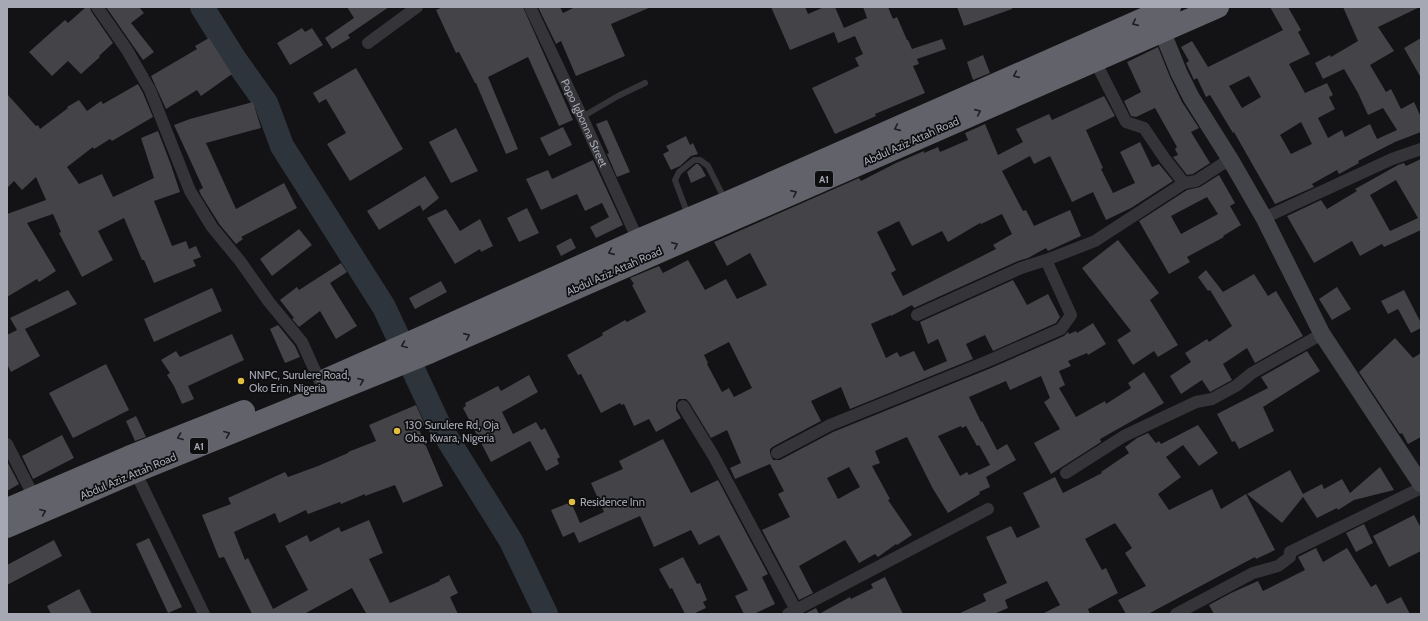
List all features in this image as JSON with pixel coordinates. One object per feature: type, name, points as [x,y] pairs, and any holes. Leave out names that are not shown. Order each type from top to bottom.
[{"type":"highway","name":"Abdul Aziz Attah Road","points":[[428,344],[638,240],[1162,14],[1218,7]]},
{"type":"highway","name":"Abdul Aziz Attah Road","points":[[7,509],[34,497],[131,464],[389,361],[1095,61],[1162,14]]},
{"type":"highway","name":"Abdul Aziz Attah Road","points":[[7,527],[131,464],[320,382],[389,361]]},
{"type":"street","points":[[97,7],[127,50],[150,90],[190,191],[212,227],[240,261],[269,302],[302,342],[320,382]]},
{"type":"street","points":[[368,43],[418,7]]},
{"type":"street","name":"Popo Igbonna Street","points":[[530,7],[638,240]]},
{"type":"street","points":[[1162,14],[1176,66],[1185,85],[1264,218],[1322,334],[1421,484]]},
{"type":"street","points":[[1095,61],[1126,122],[1144,128],[1164,159],[1184,183]]},
{"type":"street","points":[[1264,218],[1392,159],[1421,149]]},
{"type":"street","points":[[917,315],[1021,268],[1095,241],[1184,183],[1196,181],[1230,159]]},
{"type":"street","points":[[777,453],[830,425],[988,361],[1061,329],[1072,315],[1046,260]]},
{"type":"street","points":[[1066,473],[1124,436],[1196,402],[1212,399],[1236,386],[1252,373],[1322,334]]},
{"type":"street","points":[[682,406],[713,455],[792,612],[988,509]]},
{"type":"street","points":[[7,444],[34,497]]},
{"type":"street","points":[[131,464],[204,614]]},
{"type":"street","points":[[1176,614],[1253,573],[1278,566],[1290,557],[1290,552],[1421,488]]},
{"type":"lane","points":[[582,117],[644,83]]},
{"type":"lane","points":[[689,218],[675,180],[678,172],[694,160],[700,160],[708,166],[726,203]]},
{"type":"building","points":[[86,7],[90,7],[91,11],[113,43],[81,74],[68,61],[52,76],[29,52],[65,20],[68,23]]},
{"type":"building","points":[[106,7],[139,7],[144,13],[131,23],[154,52],[143,60]]},
{"type":"building","points":[[347,7],[389,7],[348,35],[350,38],[332,49],[325,38],[354,18]]},
{"type":"building","points":[[443,7],[523,7],[573,120],[559,126],[528,57],[488,77],[518,149],[506,154],[476,83],[459,52],[456,53],[436,10]]},
{"type":"building","points":[[538,7],[560,7],[563,13],[575,7],[651,7],[611,24],[625,56],[576,76],[561,41],[556,44]]},
{"type":"building","points":[[771,7],[805,7],[808,14],[824,7],[835,7],[844,28],[867,18],[863,7],[888,7],[893,19],[897,17],[912,49],[942,39],[946,49],[917,59],[919,64],[913,66],[925,93],[875,114],[876,116],[835,134],[812,88],[859,66],[855,58],[863,54],[855,36],[838,43],[834,32],[790,50]]},
{"type":"building","points":[[957,7],[1012,7],[1012,9],[964,26]]},
{"type":"building","points":[[1270,7],[1288,7],[1301,30],[1298,32],[1310,54],[1289,64],[1305,93],[1327,83],[1333,95],[1329,97],[1335,109],[1318,118],[1328,138],[1342,130],[1345,137],[1370,124],[1377,139],[1397,130],[1383,108],[1368,115],[1358,93],[1344,69],[1323,79],[1315,63],[1330,55],[1331,57],[1358,41],[1343,7],[1420,7],[1378,27],[1394,51],[1370,65],[1386,92],[1391,89],[1401,109],[1414,102],[1421,117],[1421,132],[1395,142],[1358,161],[1359,163],[1339,174],[1337,170],[1312,184],[1314,187],[1275,204],[1234,132],[1233,133],[1210,95],[1206,97],[1197,78],[1194,80],[1186,63],[1189,61],[1181,47],[1192,41],[1208,67],[1283,30]],"holes":[[[1249,76],[1261,97],[1242,108],[1229,86]],[[1301,122],[1312,144],[1291,154],[1280,135]]]},
{"type":"building","points":[[302,28],[305,32],[312,28],[323,45],[290,65],[277,43]]},
{"type":"building","points":[[209,38],[232,74],[201,96],[197,90],[166,109],[151,76],[197,49],[195,46]]},
{"type":"building","points":[[1421,38],[1421,78],[1404,48]]},
{"type":"building","points":[[1158,47],[1182,102],[1199,128],[1191,132],[1210,163],[1193,174],[1187,175],[1173,157],[1178,155],[1175,149],[1177,147],[1155,108],[1136,117],[1131,116],[1124,101],[1141,92],[1127,62]]},
{"type":"building","points":[[983,55],[990,73],[973,80],[967,62]]},
{"type":"building","points":[[356,68],[403,149],[350,181],[327,144],[346,133],[326,99],[319,103],[313,93]]},
{"type":"building","points":[[138,84],[153,117],[112,141],[110,139],[94,149],[93,147],[67,167],[79,184],[102,174],[113,197],[154,178],[141,138],[158,131],[180,192],[154,201],[172,246],[186,241],[189,249],[196,246],[201,257],[193,260],[196,266],[154,283],[144,260],[142,260],[124,218],[98,231],[113,260],[82,277],[59,233],[61,232],[53,214],[27,223],[56,271],[39,282],[37,279],[7,297],[7,214],[46,200],[36,177],[22,190],[14,181],[7,188],[7,94],[36,126],[38,125],[40,129],[68,108],[67,107],[79,100],[87,111],[101,101],[103,104]]},
{"type":"building","points":[[1104,96],[1115,116],[1086,130],[1103,168],[1101,169],[1113,193],[1135,183],[1120,152],[1140,142],[1152,167],[1159,164],[1173,181],[1131,208],[1106,220],[1093,192],[1072,202],[1050,156],[1034,164],[1030,156],[1002,171],[1023,211],[1026,210],[1034,226],[1070,210],[1081,236],[1048,251],[1046,248],[1028,258],[1018,261],[914,308],[912,305],[871,324],[886,358],[897,352],[900,357],[914,351],[924,371],[947,361],[938,339],[928,344],[920,322],[1013,280],[1027,305],[1048,294],[1060,317],[1056,323],[993,351],[985,335],[966,344],[973,359],[850,409],[841,387],[811,401],[821,421],[774,446],[770,449],[770,453],[773,460],[780,460],[833,432],[991,368],[1064,336],[1068,332],[1069,334],[1076,331],[1077,333],[1093,323],[1106,344],[1088,355],[1087,353],[1068,361],[1071,366],[1059,371],[1065,385],[1059,388],[1076,417],[1105,401],[1106,404],[1131,388],[1128,383],[1144,372],[1164,403],[1100,439],[1101,442],[1051,474],[1034,443],[1060,429],[1044,402],[1050,398],[1041,376],[1010,390],[1006,381],[969,397],[997,450],[1007,444],[1016,460],[986,477],[990,487],[979,492],[980,494],[948,513],[933,489],[907,437],[875,451],[880,463],[872,466],[890,499],[888,500],[912,535],[878,557],[875,554],[859,563],[845,540],[799,566],[813,593],[799,600],[762,530],[790,517],[778,494],[784,491],[770,464],[735,479],[730,468],[741,463],[727,430],[711,438],[686,399],[679,399],[676,403],[676,410],[681,418],[656,432],[649,419],[634,426],[624,404],[621,405],[620,403],[601,413],[581,374],[578,375],[567,355],[600,337],[603,335],[602,333],[625,320],[627,322],[646,312],[630,278],[659,266],[663,273],[688,260],[705,290],[726,279],[737,299],[767,285],[750,253],[727,266],[714,242],[859,178],[861,181],[896,163],[924,151],[924,153],[938,147],[940,152],[968,140],[965,133],[985,124],[998,155],[1023,142],[1016,129],[1049,114],[1052,120]],"holes":[[[1002,214],[1012,234],[993,245],[996,249],[903,296],[891,273],[896,270],[877,232],[899,221],[912,246],[942,231],[948,242],[980,223],[981,224]],[[729,342],[752,388],[734,397],[729,388],[722,392],[707,364],[708,363],[704,355]],[[961,426],[962,428],[966,426],[990,465],[969,475],[967,472],[960,476],[938,436]],[[849,467],[860,487],[838,499],[827,478]]]},
{"type":"building","points":[[253,102],[261,128],[206,143],[236,209],[284,183],[297,208],[241,237],[243,239],[236,244],[220,225],[201,195],[199,190],[203,188],[174,125],[190,119]]},
{"type":"building","points":[[607,120],[630,172],[617,177],[607,154],[609,153],[596,124]]},
{"type":"building","points":[[563,127],[572,145],[549,156],[540,138]]},
{"type":"building","points":[[456,128],[478,171],[451,183],[429,142]]},
{"type":"building","points":[[686,136],[690,145],[693,143],[698,154],[691,156],[680,166],[671,170],[663,154],[669,151],[666,146]]},
{"type":"building","points":[[1421,159],[1421,230],[1384,247],[1382,244],[1360,256],[1352,241],[1314,263],[1287,216],[1321,200],[1327,209],[1357,191],[1355,189],[1398,165],[1404,163],[1406,166]],"holes":[[[1396,180],[1418,218],[1390,231],[1370,195]]]},
{"type":"building","points":[[593,160],[623,225],[596,238],[590,227],[609,217],[602,203],[585,211],[577,194],[541,210],[526,179],[548,170],[552,179]]},
{"type":"building","points":[[696,164],[701,167],[706,176],[691,183],[687,172]]},
{"type":"building","points":[[1219,175],[1235,203],[1230,206],[1241,225],[1223,236],[1224,237],[1187,257],[1190,262],[1169,274],[1139,221],[1187,190],[1200,187]],"holes":[[[1207,197],[1218,214],[1181,234],[1171,216]]]},
{"type":"building","points":[[425,176],[439,198],[423,211],[420,205],[379,230],[367,211]]},
{"type":"building","points":[[527,208],[539,233],[519,242],[507,218]]},
{"type":"building","points":[[446,209],[460,231],[480,219],[493,246],[481,252],[480,249],[455,264],[427,218]]},
{"type":"building","points":[[299,229],[312,245],[272,276],[260,259]]},
{"type":"building","points":[[571,238],[576,248],[561,256],[556,246]]},
{"type":"building","points":[[1118,240],[1159,293],[1150,300],[1178,345],[1158,357],[1154,351],[1133,365],[1117,340],[1131,331],[1082,268]]},
{"type":"building","points":[[341,263],[347,272],[330,283],[357,326],[336,339],[320,311],[299,327],[280,300],[297,287],[299,290]]},
{"type":"building","points":[[1206,270],[1223,292],[1254,274],[1268,296],[1276,291],[1303,336],[1255,363],[1247,348],[1223,364],[1232,380],[1210,392],[1202,380],[1181,394],[1170,376],[1191,362],[1185,353],[1207,339],[1209,342],[1232,326],[1210,290],[1208,291],[1198,277]]},
{"type":"building","points":[[441,281],[447,292],[415,309],[409,298]]},
{"type":"building","points":[[1337,287],[1351,309],[1332,320],[1319,299]]},
{"type":"building","points":[[212,288],[222,311],[154,342],[144,319]]},
{"type":"building","points":[[68,290],[77,304],[25,329],[40,356],[11,372],[7,364],[7,335],[17,330],[10,318]]},
{"type":"building","points":[[1404,290],[1421,323],[1421,328],[1411,333],[1398,309],[1388,314],[1381,301]]},
{"type":"building","points":[[278,325],[295,346],[300,357],[285,363],[270,329]]},
{"type":"building","points":[[232,334],[244,360],[188,386],[194,399],[182,404],[167,375],[170,373],[161,360],[176,351],[180,357]]},
{"type":"building","points":[[1395,338],[1413,358],[1421,353],[1421,437],[1408,444],[1402,433],[1400,434],[1359,372]]},
{"type":"building","points":[[1307,351],[1320,371],[1263,407],[1274,431],[1239,449],[1235,441],[1232,442],[1217,414],[1268,388],[1261,377]]},
{"type":"building","points":[[106,364],[129,410],[73,438],[49,393]]},
{"type":"building","points":[[529,375],[538,392],[502,412],[513,434],[536,422],[541,430],[545,428],[560,457],[557,459],[559,464],[546,471],[530,441],[491,462],[463,408],[466,406],[465,403],[498,386],[501,391]]},
{"type":"building","points":[[416,405],[425,425],[418,427],[443,486],[403,503],[395,485],[365,496],[365,494],[341,504],[340,502],[308,514],[306,510],[279,523],[275,513],[234,532],[245,560],[248,558],[273,609],[308,590],[285,546],[307,535],[310,542],[339,527],[341,532],[369,520],[383,553],[369,559],[390,603],[440,581],[439,580],[449,575],[458,593],[450,597],[458,614],[364,614],[366,613],[352,588],[304,614],[252,614],[224,557],[219,558],[202,515],[231,504],[228,498],[285,472],[288,477],[376,441],[369,425]]},
{"type":"building","points":[[136,416],[146,437],[135,441],[126,421]]},
{"type":"building","points":[[1198,425],[1218,453],[1199,466],[1183,445],[1166,457],[1181,477],[1158,494],[1169,510],[1212,489],[1221,509],[1246,494],[1275,550],[1256,559],[1255,557],[1148,614],[1126,614],[1118,600],[1146,586],[1125,553],[1132,548],[1115,523],[1085,539],[1102,570],[1106,568],[1118,593],[1088,609],[1090,614],[1042,614],[1060,605],[1047,581],[1005,600],[1008,608],[994,614],[958,614],[986,601],[983,594],[1007,583],[986,537],[1011,526],[1017,538],[1040,527],[1023,493],[1055,477],[1063,493],[1102,473],[1101,472],[1129,453],[1125,447],[1137,438],[1148,433],[1156,443],[1159,441],[1161,444]]},
{"type":"building","points":[[62,435],[74,458],[33,479],[22,456]]},
{"type":"building","points":[[663,439],[691,493],[718,480],[768,574],[762,577],[775,604],[754,614],[744,614],[735,596],[748,590],[719,535],[699,545],[691,530],[654,547],[640,516],[579,543],[574,532],[563,537],[551,510],[571,502],[580,523],[604,512],[591,483],[623,469],[619,461]]},
{"type":"building","points":[[8,463],[19,484],[7,491],[7,464]]},
{"type":"building","points":[[1380,467],[1394,490],[1354,500],[1338,510],[1337,508],[1317,518],[1303,497],[1282,523],[1247,494],[1290,470],[1303,494],[1322,484],[1324,489],[1342,479],[1350,493]]},
{"type":"building","points":[[1414,515],[1421,528],[1421,551],[1389,567],[1373,536]]},
{"type":"building","points":[[1364,524],[1373,543],[1356,552],[1346,533]]},
{"type":"building","points":[[149,538],[182,607],[168,613],[136,544]]},
{"type":"building","points":[[54,540],[62,556],[7,585],[7,565]]},
{"type":"building","points":[[1316,548],[1323,562],[1347,548],[1371,587],[1376,584],[1387,604],[1401,597],[1410,614],[1214,614],[1209,605],[1231,593],[1258,581],[1263,591],[1305,570],[1298,557]]},
{"type":"building","points":[[683,557],[697,584],[700,583],[707,600],[703,602],[706,608],[693,614],[685,614],[672,588],[670,589],[659,569]]},
{"type":"building","points":[[885,577],[903,614],[819,614],[850,597],[851,599],[873,588],[871,584]]},
{"type":"building","points":[[79,589],[92,614],[51,614],[47,606]]},
{"type":"building","points":[[816,608],[819,614],[804,614]]},
{"type":"waterway","points":[[202,7],[234,58],[266,103],[282,146],[384,307],[440,427],[511,541],[546,614]]},
{"type":"place","name":"NNPC, Surulere Road, Oko Erin, Nigeria","points":[[241,381]]},
{"type":"place","name":"130 Surulere Rd, Oja Oba, Kwara, Nigeria","points":[[397,431]]},
{"type":"place","name":"Residence Inn","points":[[572,502]]}]
